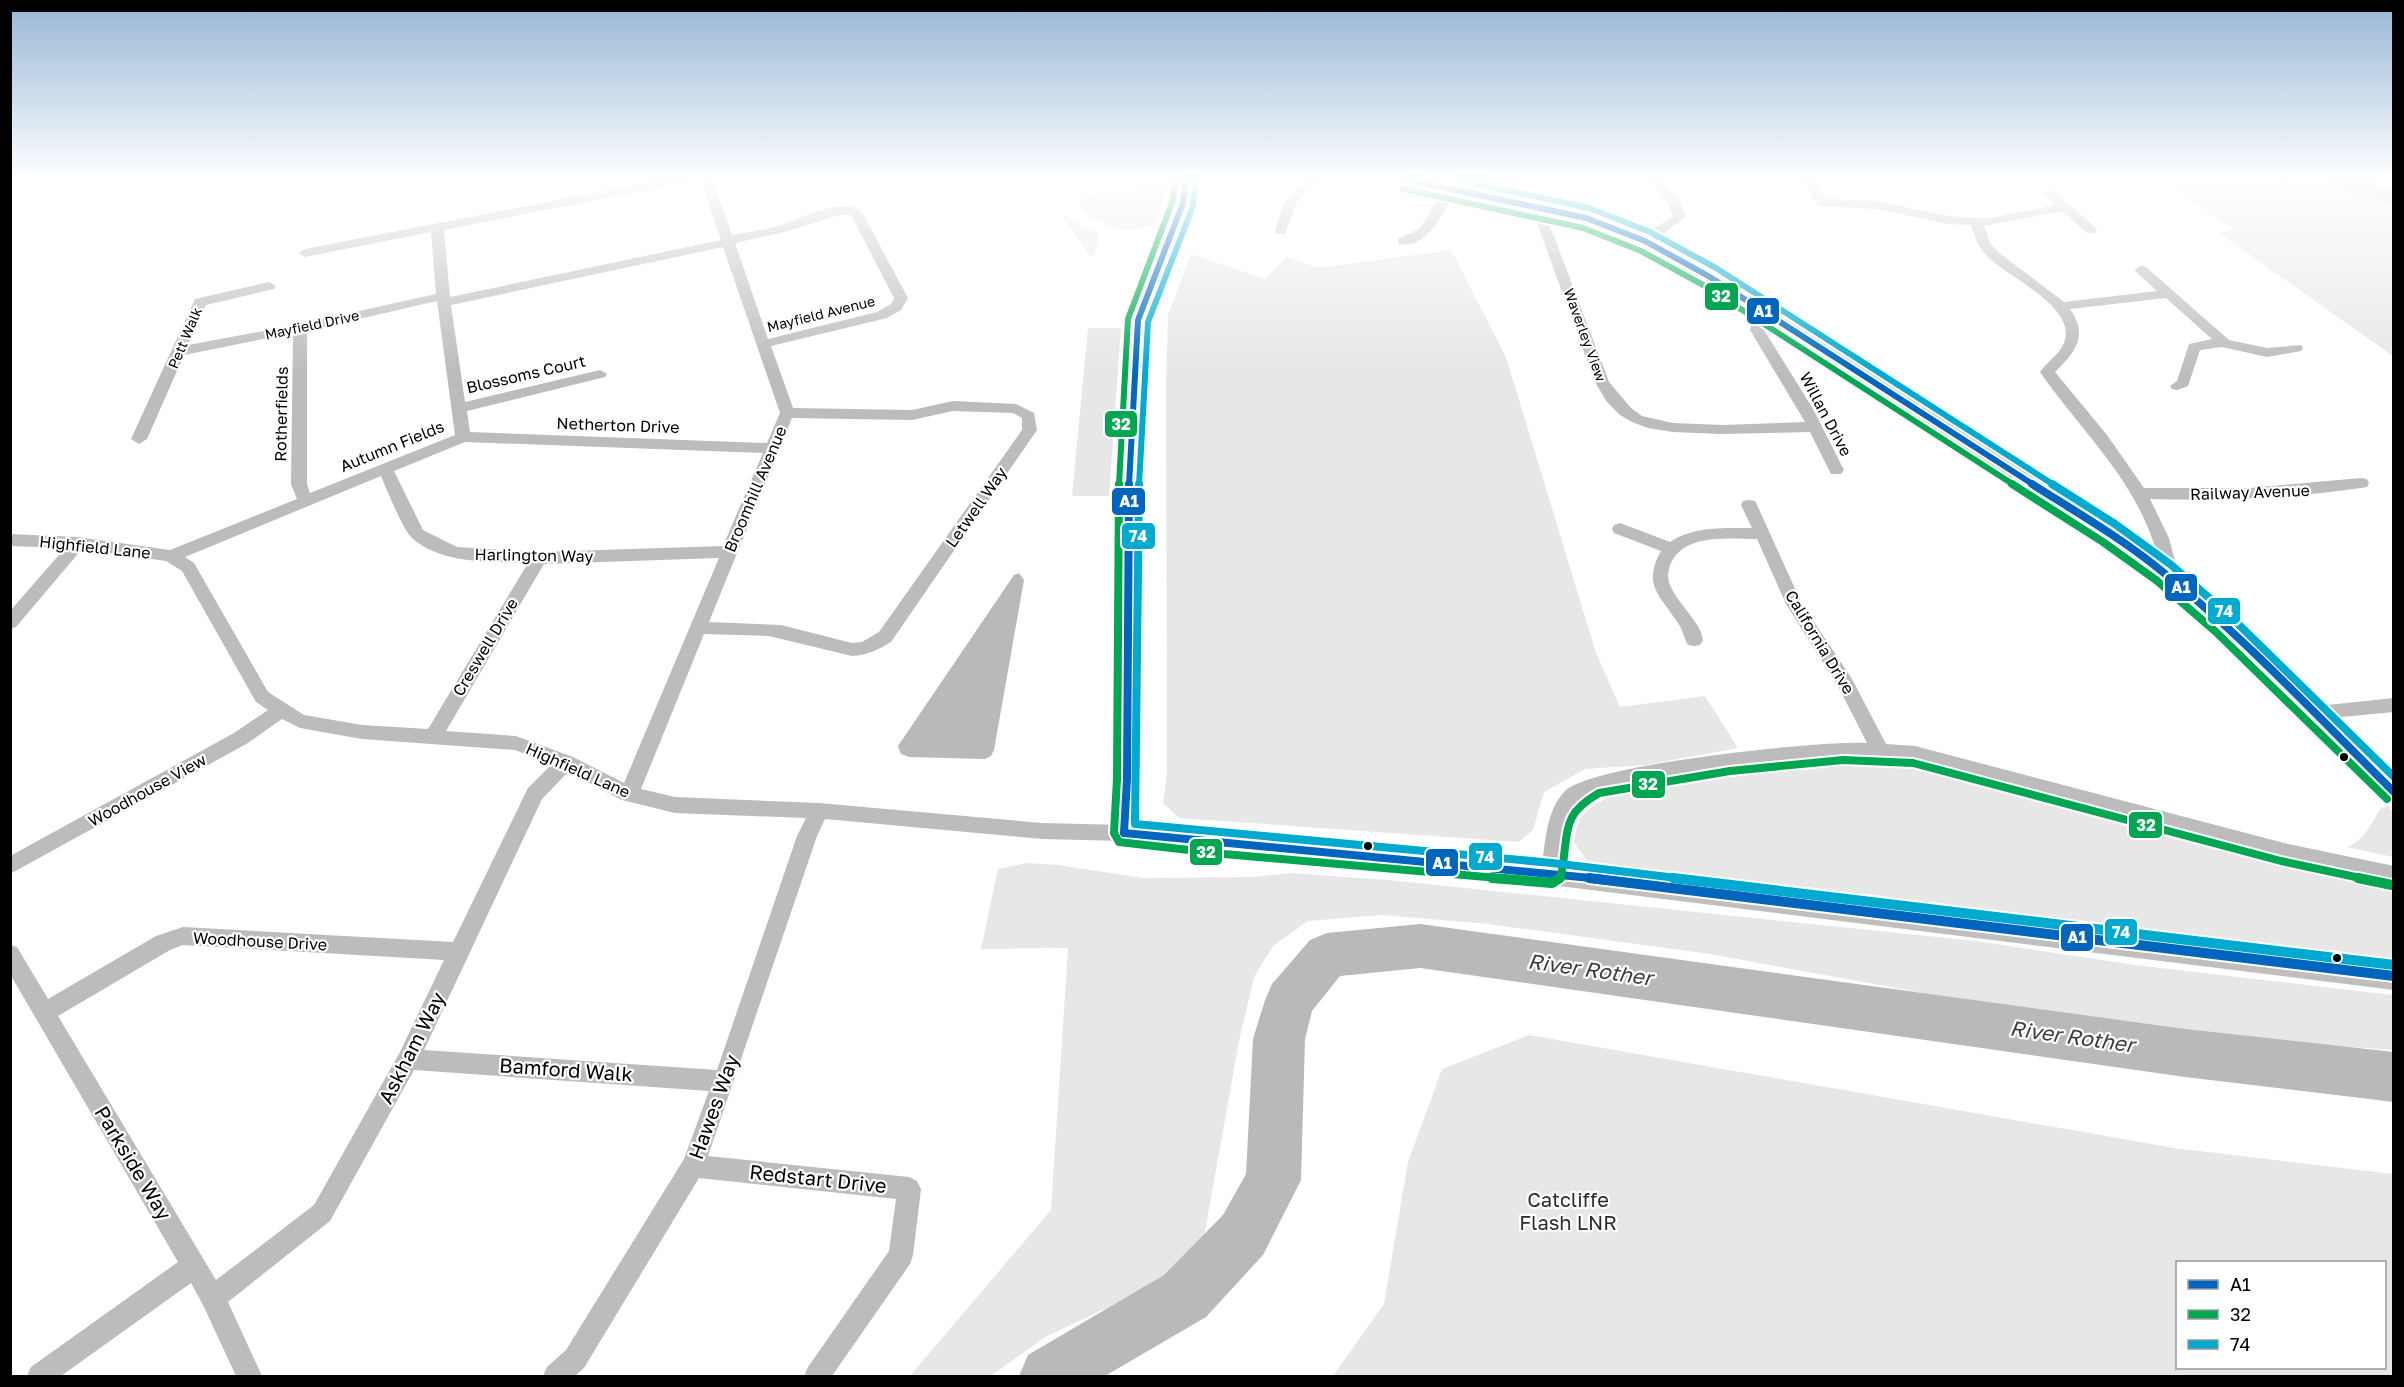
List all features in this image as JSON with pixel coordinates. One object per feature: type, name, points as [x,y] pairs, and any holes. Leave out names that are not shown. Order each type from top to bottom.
[{"type":"main road","points":[[1167,244],[1138,320],[1129,450],[1127,779],[1124,832],[1226,844],[1551,873],[2394,976]]},
{"type":"street","points":[[304,253],[351,244]]},
{"type":"street","name":"Autumn Fields","points":[[171,556],[463,437],[439,244]]},
{"type":"street","name":"Mayfield Drive","points":[[180,351],[715,244]]},
{"type":"street","name":"Broomhill Avenue","points":[[629,794],[696,628],[788,413],[729,244]]},
{"type":"street","name":"Mayfield Avenue","points":[[764,344],[882,315],[896,307],[901,298],[873,244]]},
{"type":"street","name":"Waverley View","points":[[1551,244],[1602,382],[1612,399],[1637,419],[1673,427],[1814,426]]},
{"type":"street","points":[[1650,244],[1710,278],[2109,533],[2163,572],[2223,624],[2394,792]]},
{"type":"street","points":[[1984,244],[1993,255],[2061,306],[2073,324],[2074,335],[2070,347],[2047,372],[2109,448],[2138,493],[2163,542],[2168,565],[2163,572]]},
{"type":"street","points":[[2142,270],[2223,341],[2262,352],[2296,348]]},
{"type":"street","name":"Pett Walk","points":[[139,439],[201,302],[269,286]]},
{"type":"street","points":[[2061,306],[2167,294]]},
{"type":"street","name":"Willan Drive","points":[[1768,315],[1758,324],[1757,330],[1792,385],[1836,470]]},
{"type":"street","name":"Rotherfields","points":[[300,328],[299,484],[305,500]]},
{"type":"street","points":[[2177,386],[2183,383],[2194,347],[2223,341]]},
{"type":"street","name":"Blossoms Court","points":[[459,408],[600,374]]},
{"type":"street","name":"Letwell Way","points":[[696,628],[771,631],[792,634],[844,648],[860,649],[873,645],[885,637],[1030,430],[1029,416],[1016,409],[953,406],[912,415],[788,413]]},
{"type":"street","name":"Netherton Drive","points":[[463,437],[772,448]]},
{"type":"street","name":"Harlington Way","points":[[385,469],[417,534],[429,542],[457,553],[538,558],[729,552]]},
{"type":"street","name":"Railway Avenue","points":[[2138,493],[2255,495],[2361,483]]},
{"type":"street","name":"California Drive","points":[[1749,505],[1799,613],[1846,684],[1880,750]]},
{"type":"street","points":[[1620,529],[1671,549]]},
{"type":"street","points":[[1694,640],[1686,620],[1662,586],[1659,573],[1664,559],[1671,549],[1700,536],[1762,534]]},
{"type":"street","name":"Highfield Lane","points":[[10,540],[78,543],[171,556],[188,567],[262,697],[300,721],[341,728],[516,743],[566,762],[629,794],[675,805],[819,811],[1042,831],[1124,832]]},
{"type":"street","points":[[10,622],[78,543]]},
{"type":"street","name":"Creswell Drive","points":[[433,737],[538,558]]},
{"type":"street","points":[[2315,713],[2394,705]]},
{"type":"street","name":"Woodhouse View","points":[[10,866],[241,738],[281,710]]},
{"type":"street","points":[[1551,873],[1558,826],[1564,808],[1573,795],[1596,783],[1729,761],[1843,749],[1914,753],[2284,851],[2394,875]]},
{"type":"street","name":"Askham Way","points":[[213,1298],[322,1214],[408,1059],[535,794],[566,762]]},
{"type":"street","name":"Hawes Way","points":[[556,1377],[575,1359],[693,1166],[807,836],[819,811]]},
{"type":"street","name":"Woodhouse Drive","points":[[44,1013],[163,943],[183,936],[460,952]]},
{"type":"street","name":"Parkside Way","points":[[10,954],[213,1298],[249,1377]]},
{"type":"street","name":"Bamford Walk","points":[[408,1059],[724,1081]]},
{"type":"street","name":"Redstart Drive","points":[[693,1166],[909,1189],[901,1256],[817,1377]]},
{"type":"street","points":[[39,1377],[194,1266]]},
{"type":"green space","points":[[1082,244],[1097,244],[1093,256],[1090,256]]},
{"type":"green space","points":[[2234,244],[2393,244],[2393,356]]},
{"type":"green space","points":[[1451,250],[1506,357],[1596,653],[1620,707],[1705,696],[1738,748],[1646,765],[1585,769],[1544,792],[1533,830],[1518,842],[1179,818],[1163,803],[1167,773],[1166,385],[1168,315],[1191,254],[1265,279],[1287,257],[1318,268]]},
{"type":"green space","points":[[1088,328],[1121,328],[1109,496],[1072,496]]},
{"type":"green space","points":[[1844,762],[1925,768],[2393,890],[2393,959],[1605,865],[1587,860],[1574,843],[1577,826],[1583,815],[1607,798],[1754,773]]},
{"type":"green space","points":[[2388,806],[2393,813],[2393,857],[2347,847],[2363,836],[2380,809]]},
{"type":"green space","points":[[1027,863],[1058,865],[1143,878],[1253,877],[1291,873],[1389,880],[1976,941],[2135,965],[2393,995],[2393,1050],[2235,1039],[2065,1019],[1710,954],[1488,924],[1381,915],[1308,921],[1273,946],[1254,977],[1239,1041],[1199,1265],[1045,1337],[991,1376],[910,1376],[1051,1210],[1068,948],[981,949],[998,869]]},
{"type":"green space","name":"Catcliffe Flash LNR","points":[[1529,1035],[2174,1148],[2393,1174],[2393,1376],[1333,1376],[1384,1304],[1408,1162],[1442,1069]]},
{"type":"shaded area","points":[[1019,573],[1024,580],[994,750],[991,756],[985,759],[909,757],[901,754],[898,746],[1014,575]]},
{"type":"waterway","name":"River Rother","points":[[1049,1376],[1185,1296],[1243,1235],[1273,1180],[1279,1039],[1290,1000],[1327,955],[1420,946],[2185,1053],[2394,1077]]},
{"type":"transit line","name":"32","points":[[1156,244],[1128,319],[1119,450],[1117,779],[1114,833],[1119,842],[1224,854],[1552,883],[1558,881],[1561,876],[1566,839],[1574,812],[1581,803],[1599,793],[1730,771],[1843,760],[1913,763],[2281,861],[2392,885]]},
{"type":"transit line","name":"A1","points":[[1124,833],[1127,779],[1129,450],[1138,320],[1167,244]]},
{"type":"transit line","name":"74","points":[[1178,244],[1148,322],[1139,450],[1135,824],[1552,863],[2394,965]]},
{"type":"transit line","name":"32","points":[[1623,244],[1641,251],[1705,286],[2103,542],[2156,580],[2216,632],[2387,799]]},
{"type":"transit line","name":"A1","points":[[1650,244],[1710,277],[2109,533],[2163,572],[2223,624],[2394,792]]},
{"type":"transit line","name":"74","points":[[1671,244],[1716,268],[2115,524],[2170,564],[2230,616],[2394,777]]},
{"type":"transit line","name":"A1","points":[[1124,833],[1551,873],[2394,976]]}]
